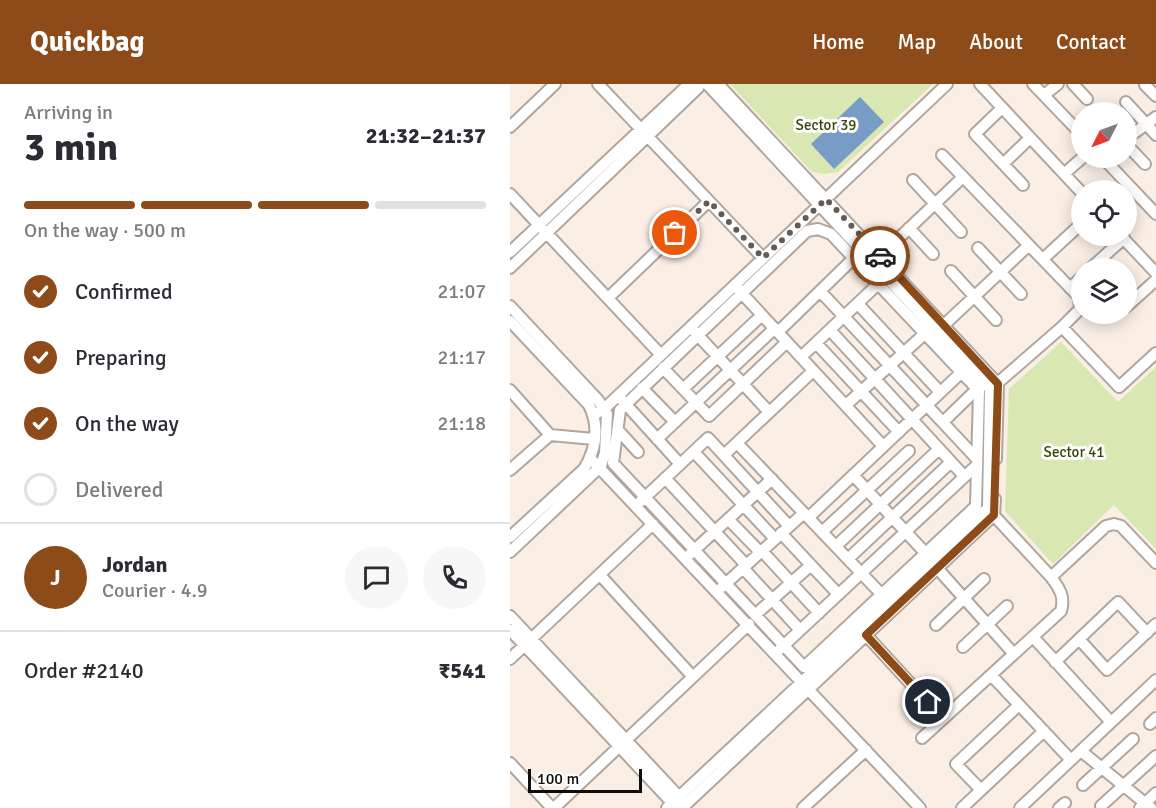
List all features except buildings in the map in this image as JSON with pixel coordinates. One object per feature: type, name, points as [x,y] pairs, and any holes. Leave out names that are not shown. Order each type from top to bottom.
[{"type":"street","points":[[510,127],[555,84]]},
{"type":"street","points":[[598,84],[763,258]]},
{"type":"street","points":[[644,133],[689,84]]},
{"type":"street","points":[[510,267],[543,229],[644,133],[700,84]]},
{"type":"street","points":[[707,84],[823,202],[880,256],[944,326],[994,386],[991,512],[1051,577],[1064,600],[1061,611],[922,738]]},
{"type":"street","points":[[718,84],[823,202],[878,284],[928,330]]},
{"type":"street","points":[[738,289],[763,258],[947,84]]},
{"type":"street","points":[[980,84],[1071,181]]},
{"type":"street","points":[[1034,84],[1071,123]]},
{"type":"street","points":[[1044,95],[1058,84]]},
{"type":"street","points":[[1073,84],[1087,99]]},
{"type":"street","points":[[1145,85],[1156,96]]},
{"type":"street","points":[[1002,108],[975,134],[1023,185]]},
{"type":"street","points":[[1137,114],[1156,135]]},
{"type":"street","points":[[1137,132],[1156,117]]},
{"type":"street","points":[[1003,164],[1030,138]]},
{"type":"street","points":[[1137,154],[1145,164]]},
{"type":"street","points":[[942,155],[1079,297],[1080,309],[994,386]]},
{"type":"street","points":[[1064,174],[1071,168]]},
{"type":"street","points":[[1113,168],[1124,180]]},
{"type":"street","points":[[880,256],[963,177]]},
{"type":"street","points":[[913,180],[961,232]]},
{"type":"street","points":[[1137,194],[1156,214]]},
{"type":"street","points":[[510,195],[661,354]]},
{"type":"street","points":[[608,298],[709,201]]},
{"type":"street","points":[[909,228],[933,254]]},
{"type":"street","points":[[510,252],[543,229]]},
{"type":"street","points":[[805,685],[866,635],[976,506],[979,391],[965,369],[858,254],[831,234],[818,229],[807,231],[738,289],[694,331],[663,368],[620,410],[613,463],[645,497],[690,554],[780,650],[805,685],[920,808]]},
{"type":"street","points":[[1043,259],[1071,233]]},
{"type":"street","points":[[944,326],[1029,245]]},
{"type":"street","points":[[1101,258],[1114,246]]},
{"type":"street","points":[[1131,246],[1156,273]]},
{"type":"street","points":[[978,248],[1021,294]]},
{"type":"street","points":[[657,439],[858,254]]},
{"type":"street","points":[[951,271],[996,320]]},
{"type":"street","points":[[1137,297],[1156,280]]},
{"type":"street","points":[[801,357],[878,284]]},
{"type":"street","points":[[738,289],[884,446]]},
{"type":"street","points":[[820,291],[943,422],[977,462]]},
{"type":"street","points":[[858,304],[940,392]]},
{"type":"street","points":[[510,306],[598,400],[599,412],[591,459],[584,469],[510,537]]},
{"type":"street","points":[[683,389],[762,315]]},
{"type":"street","points":[[510,321],[590,405],[599,412],[607,414],[604,453],[599,468],[510,552]]},
{"type":"street","points":[[1062,327],[1119,387],[1156,353]]},
{"type":"street","points":[[830,330],[964,476]]},
{"type":"street","points":[[846,405],[928,330]]},
{"type":"street","points":[[599,412],[661,354],[694,331]]},
{"type":"street","points":[[694,331],[769,412]]},
{"type":"street","points":[[663,368],[708,416],[787,342]]},
{"type":"street","points":[[816,343],[899,432]]},
{"type":"street","points":[[965,369],[994,386]]},
{"type":"street","points":[[722,587],[782,533],[853,475],[965,369]]},
{"type":"street","points":[[724,455],[813,370]]},
{"type":"street","points":[[642,388],[675,422]]},
{"type":"street","points":[[943,422],[977,389]]},
{"type":"street","points":[[510,390],[550,435],[594,439]]},
{"type":"street","points":[[618,396],[680,464]]},
{"type":"street","points":[[618,430],[638,452]]},
{"type":"street","points":[[510,470],[550,435]]},
{"type":"street","points":[[636,506],[708,438],[758,492],[782,533],[838,594]]},
{"type":"street","points":[[737,442],[885,598]]},
{"type":"street","points":[[836,546],[939,449]]},
{"type":"street","points":[[822,532],[909,451]]},
{"type":"street","points":[[694,452],[743,505],[782,533]]},
{"type":"street","points":[[591,459],[653,524],[690,554]]},
{"type":"street","points":[[848,559],[951,462]]},
{"type":"street","points":[[780,650],[977,462]]},
{"type":"street","points":[[853,475],[1014,654]]},
{"type":"street","points":[[665,478],[715,531],[800,630]]},
{"type":"street","points":[[690,554],[772,479]]},
{"type":"street","points":[[780,650],[804,667],[991,512]]},
{"type":"street","points":[[728,519],[819,613]]},
{"type":"street","points":[[510,658],[653,524]]},
{"type":"street","points":[[1051,577],[1106,526],[1113,524],[1120,526],[1156,563]]},
{"type":"street","points":[[510,763],[553,808],[811,565]]},
{"type":"street","points":[[600,574],[693,677]]},
{"type":"street","points":[[936,625],[984,579]]},
{"type":"street","points":[[510,616],[528,642],[679,805],[805,685],[885,598]]},
{"type":"street","points":[[1055,662],[1118,602],[1147,633]]},
{"type":"street","points":[[963,647],[1007,606]]},
{"type":"street","points":[[1078,639],[1107,670],[1156,624]]},
{"type":"street","points":[[510,630],[528,642]]},
{"type":"street","points":[[866,635],[943,719]]},
{"type":"street","points":[[1033,638],[1111,722]]},
{"type":"street","points":[[991,675],[1071,760]]},
{"type":"street","points":[[1020,808],[1156,680]]},
{"type":"street","points":[[981,790],[956,764],[1019,705]]},
{"type":"street","points":[[962,808],[1044,731]]},
{"type":"street","points":[[1083,785],[1133,739]]},
{"type":"street","points":[[808,807],[866,750]]},
{"type":"street","points":[[1081,751],[1145,806],[1156,793]]},
{"type":"street","points":[[1101,806],[1156,756]]},
{"type":"green space","name":"Sector 39","points":[[730,84],[933,84],[838,172],[825,174],[812,172]]},
{"type":"green space","name":"Sector 41","points":[[1061,342],[1118,402],[1156,367],[1156,549],[1114,505],[1053,564],[1005,511],[1009,389]]},
{"type":"water","points":[[860,97],[884,122],[834,169],[811,144]]},
{"type":"way so far","points":[[675,233],[709,201],[763,258],[826,199],[880,256]]},
{"type":"route","points":[[880,256],[998,384],[994,515],[866,635],[928,702]]}]
